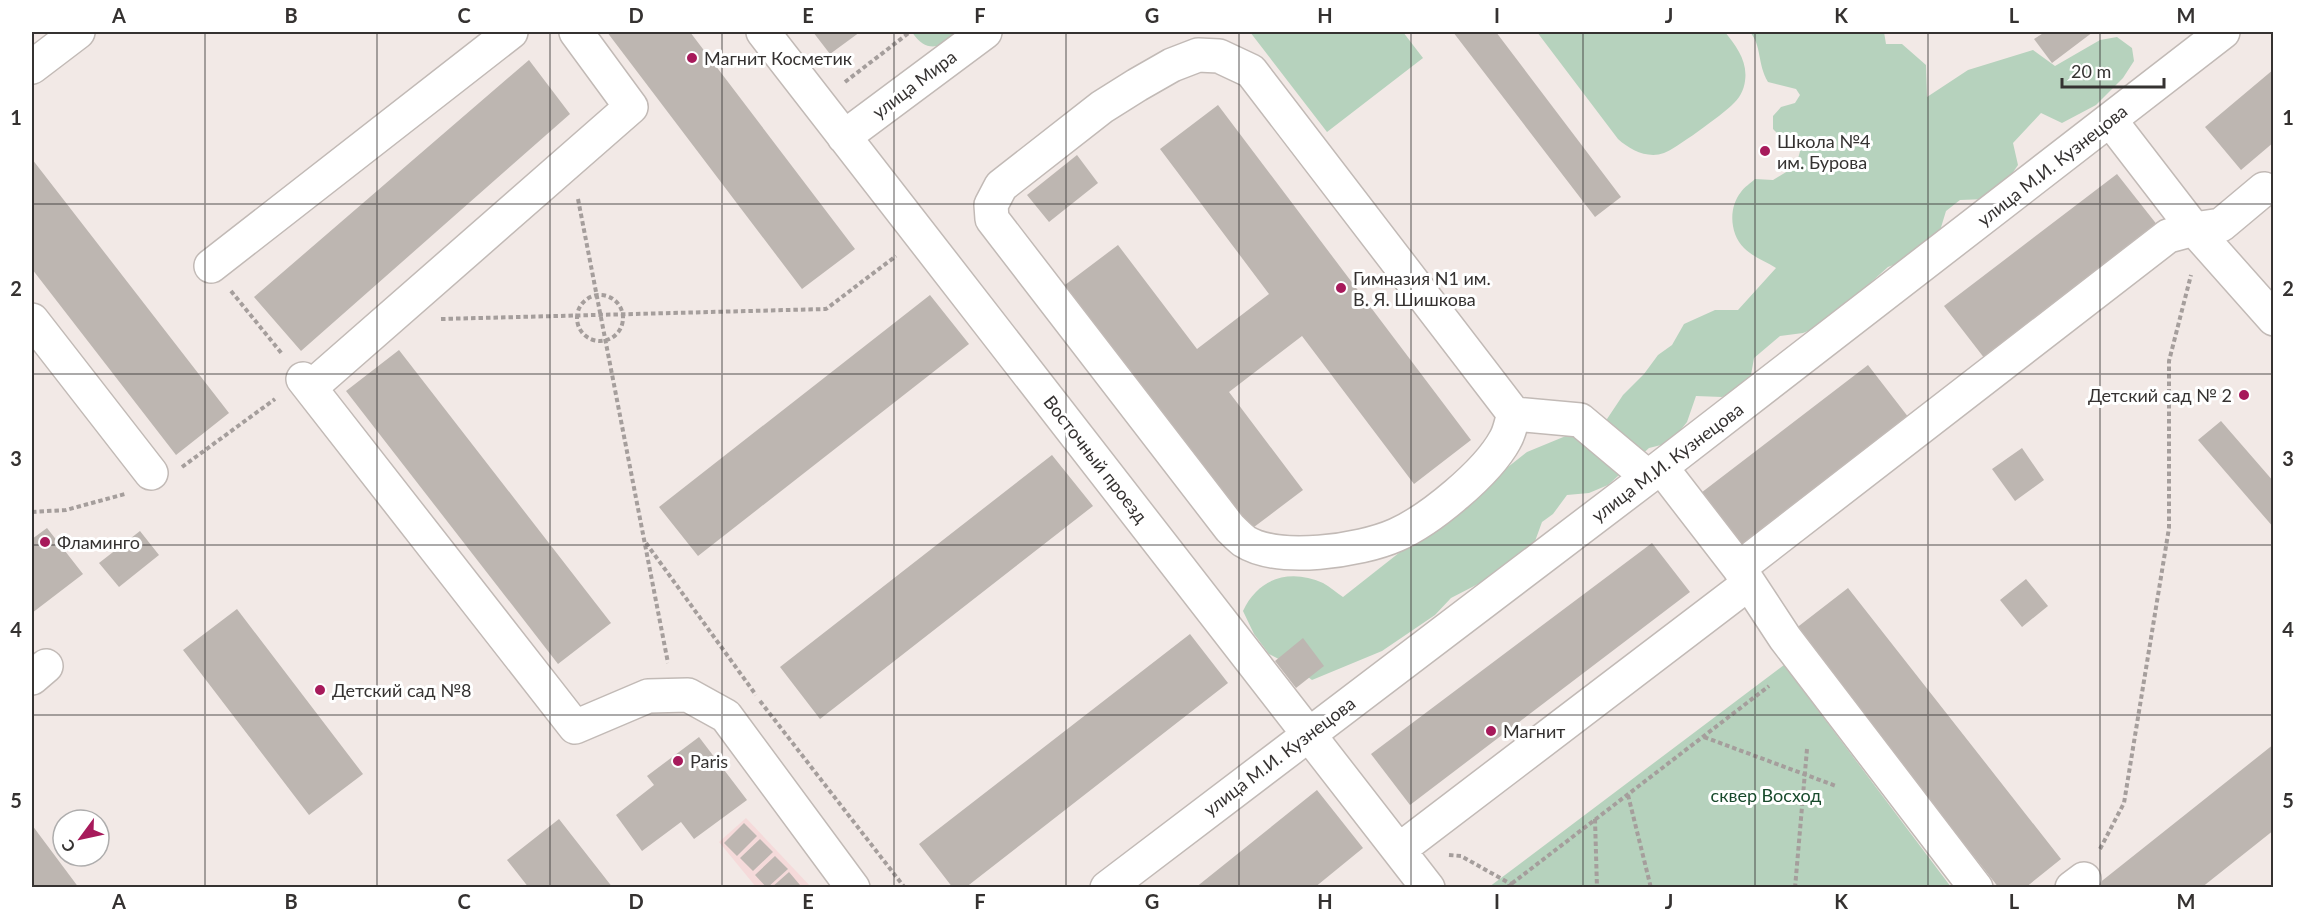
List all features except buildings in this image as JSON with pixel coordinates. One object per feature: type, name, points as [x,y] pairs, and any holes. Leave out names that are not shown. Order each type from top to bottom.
[{"type":"street","points":[[32,67],[78,32]]},
{"type":"street","points":[[211,266],[511,32]]},
{"type":"street","points":[[576,32],[631,107],[387,321],[306,384],[575,727],[648,696],[688,695],[726,716],[853,888]]},
{"type":"street","name":"Восточный проезд","points":[[763,32],[1428,888]]},
{"type":"street","name":"улица Мира","points":[[844,137],[984,32]]},
{"type":"street","name":"улица М.И. Кузнецова","points":[[1107,888],[1655,472],[2110,120],[2185,43],[2223,32]]},
{"type":"street","points":[[1514,414],[1506,439],[1482,469],[1450,499],[1397,535],[1371,544],[1307,554],[1271,550],[1245,542],[1230,528],[992,219],[991,205],[1001,186],[1111,101],[1172,64],[1198,55],[1219,56],[1251,71],[1514,414],[1580,420],[1655,472],[1744,576],[1785,638],[1976,888]]},
{"type":"street","points":[[2110,120],[2194,229],[2274,319]]},
{"type":"street","points":[[1399,850],[2168,236],[2222,225],[2264,189]]},
{"type":"street","points":[[32,320],[151,472]]},
{"type":"path","points":[[818,103],[910,32]]},
{"type":"path","points":[[571,160],[674,696]]},
{"type":"path","points":[[2078,883],[2124,803],[2169,528],[2169,361],[2196,255],[2194,229]]},
{"type":"path","points":[[387,321],[826,309],[922,236]]},
{"type":"path","points":[[211,266],[306,384]]},
{"type":"path","points":[[596,295],[608,296],[615,300],[623,314],[620,329],[615,335],[605,340],[592,340],[586,336],[578,324],[577,315],[581,303],[596,295]]},
{"type":"path","points":[[644,541],[734,667],[905,888]]},
{"type":"path","points":[[1506,888],[1769,686]]},
{"type":"path","points":[[1703,737],[1836,786]]},
{"type":"path","points":[[1795,888],[1807,749]]},
{"type":"path","points":[[1628,795],[1651,888]]},
{"type":"path","points":[[1595,819],[1597,888]]},
{"type":"path","points":[[1399,850],[1461,856],[1518,888]]},
{"type":"shaded area","points":[[746,818],[811,887],[756,887],[719,842]]},
{"type":"green space","points":[[912,32],[967,32],[944,44],[931,46],[918,40]]},
{"type":"green space","points":[[1250,32],[1403,32],[1423,58],[1327,132]]},
{"type":"green space","points":[[1537,32],[1725,32],[1743,60],[1744,84],[1735,103],[1678,146],[1658,155],[1646,154],[1628,147],[1618,139]]},
{"type":"green space","points":[[1750,32],[1884,32],[1886,44],[1902,44],[1926,65],[1927,97],[1968,70],[2033,50],[2055,66],[2100,40],[2117,37],[2132,48],[2134,61],[2123,78],[2096,105],[2062,123],[2041,113],[2013,143],[2018,165],[2007,181],[1986,199],[1960,200],[1946,211],[1939,234],[1917,256],[1888,267],[1823,325],[1803,333],[1780,336],[1754,358],[1751,375],[1740,388],[1722,397],[1696,396],[1687,422],[1675,437],[1661,445],[1649,448],[1608,485],[1589,493],[1567,495],[1553,514],[1542,522],[1534,544],[1507,569],[1451,598],[1435,615],[1382,651],[1312,680],[1296,668],[1269,654],[1254,634],[1243,611],[1249,600],[1266,584],[1276,579],[1299,576],[1323,583],[1343,597],[1527,452],[1607,419],[1623,395],[1644,374],[1658,355],[1672,345],[1684,324],[1715,310],[1738,310],[1776,268],[1751,254],[1739,242],[1733,228],[1733,213],[1737,198],[1755,179],[1773,180],[1796,166],[1802,144],[1783,139],[1773,129],[1773,116],[1781,107],[1795,103],[1800,95],[1796,89],[1768,82],[1754,37]]},
{"type":"green space","name":"сквер Восход","points":[[1784,665],[1951,887],[1489,887]]},
{"type":"place","name":"Магнит Косметик","points":[[692,58]]},
{"type":"place","name":"Школа №4 им. Бурова","points":[[1765,151]]},
{"type":"place","name":"Гимназия N1 им. В. Я. Шишкова","points":[[1341,288]]},
{"type":"place","name":"Детский сад № 2","points":[[2244,395]]},
{"type":"place","name":"Фламинго","points":[[45,542]]},
{"type":"place","name":"Детский сад №8","points":[[320,690]]},
{"type":"place","name":"Магнит","points":[[1491,731]]},
{"type":"place","name":"Paris","points":[[678,761]]}]
